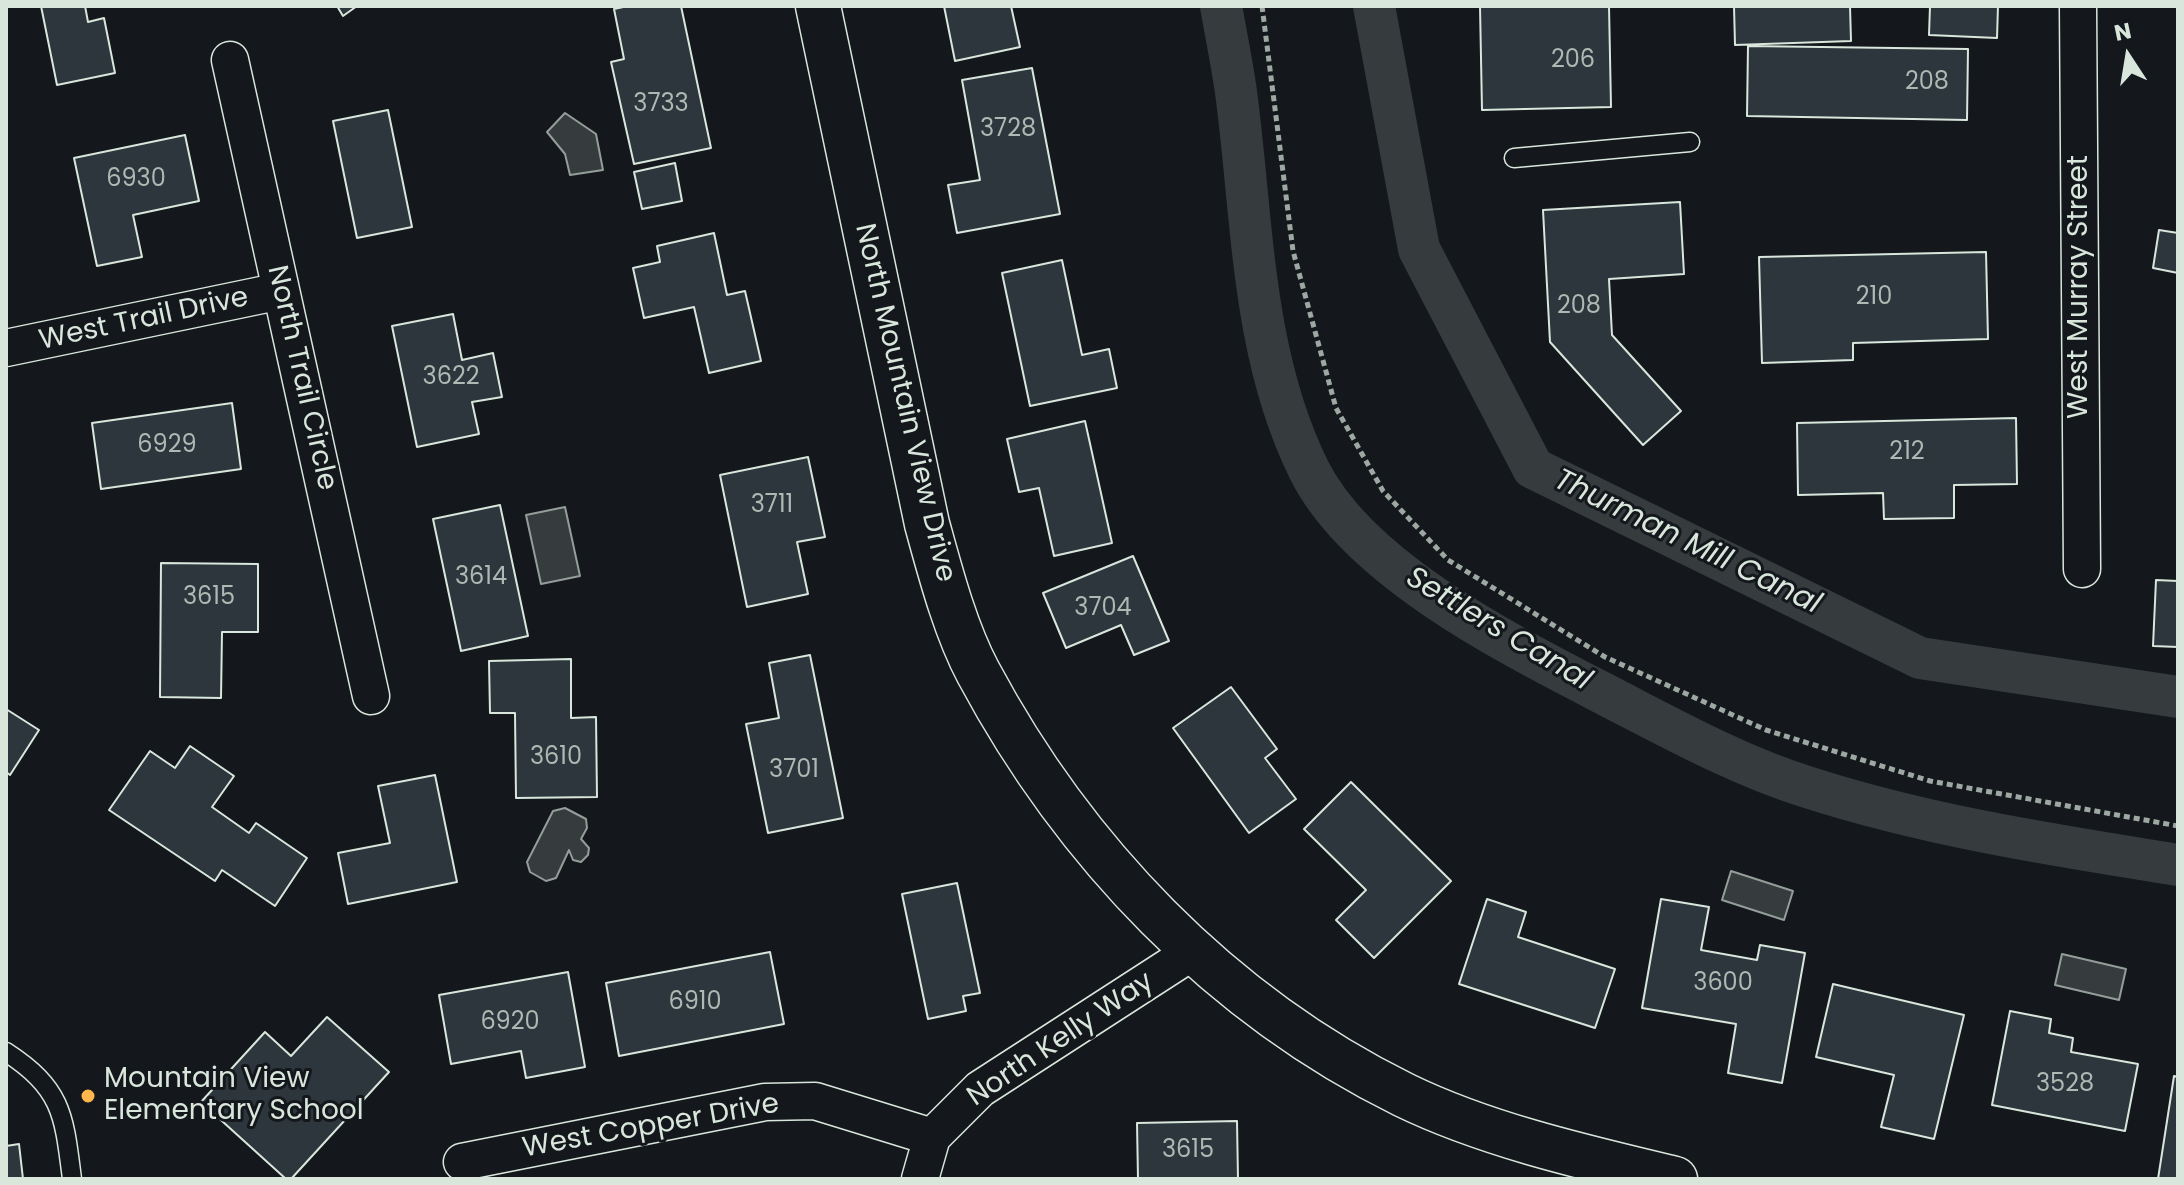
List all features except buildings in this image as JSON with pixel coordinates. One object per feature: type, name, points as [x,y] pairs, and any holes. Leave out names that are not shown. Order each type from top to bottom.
[{"type":"street","name":"North Mountain View Drive","points":[[818,6],[927,524],[945,587],[977,671],[1037,768],[1083,831],[1133,893],[1192,952],[1275,1018],[1405,1095],[1482,1126],[1600,1161],[1675,1179]]},
{"type":"street","name":"West Murray Street","points":[[2078,6],[2082,569]]},
{"type":"street","name":"North Trail Circle","points":[[230,60],[371,696]]},
{"type":"street","name":"West Trail Drive","points":[[6,348],[281,291]]},
{"type":"street","name":"North Kelly Way","points":[[920,1179],[932,1137],[980,1089],[1192,952]]},
{"type":"street","name":"West Copper Drive","points":[[462,1162],[765,1102],[815,1101],[932,1137]]},
{"type":"lane","points":[[1514,158],[1690,142]]},
{"type":"lane","points":[[6,1052],[29,1067],[52,1091],[65,1125],[72,1179]]},
{"type":"path","points":[[1262,6],[1293,251],[1336,408],[1383,491],[1448,560],[1605,657],[1766,730],[1930,781],[2178,826]]},
{"type":"shaded area","points":[[565,113],[596,134],[603,170],[570,175],[565,154],[547,132]]},
{"type":"shaded area","points":[[565,507],[580,576],[541,584],[526,515]]},
{"type":"shaded area","points":[[565,808],[586,819],[587,828],[581,839],[589,848],[588,855],[581,862],[573,860],[569,850],[556,878],[546,881],[530,872],[527,862],[553,811]]},
{"type":"shaded area","points":[[1731,871],[1793,891],[1784,920],[1722,900]]},
{"type":"shaded area","points":[[2062,954],[2126,969],[2119,1000],[2055,985]]},
{"type":"waterway","name":"Settlers Canal","points":[[1221,6],[1236,92],[1257,285],[1276,379],[1290,425],[1309,470],[1333,507],[1364,542],[1402,574],[1488,631],[1661,723],[1757,769],[1853,801],[1945,824],[2178,865]]},
{"type":"waterway","name":"Thurman Mill Canal","points":[[1374,6],[1419,249],[1533,468],[1920,658],[2178,697]]},
{"type":"place","name":"Mountain View Elementary School","points":[[88,1096]]}]
